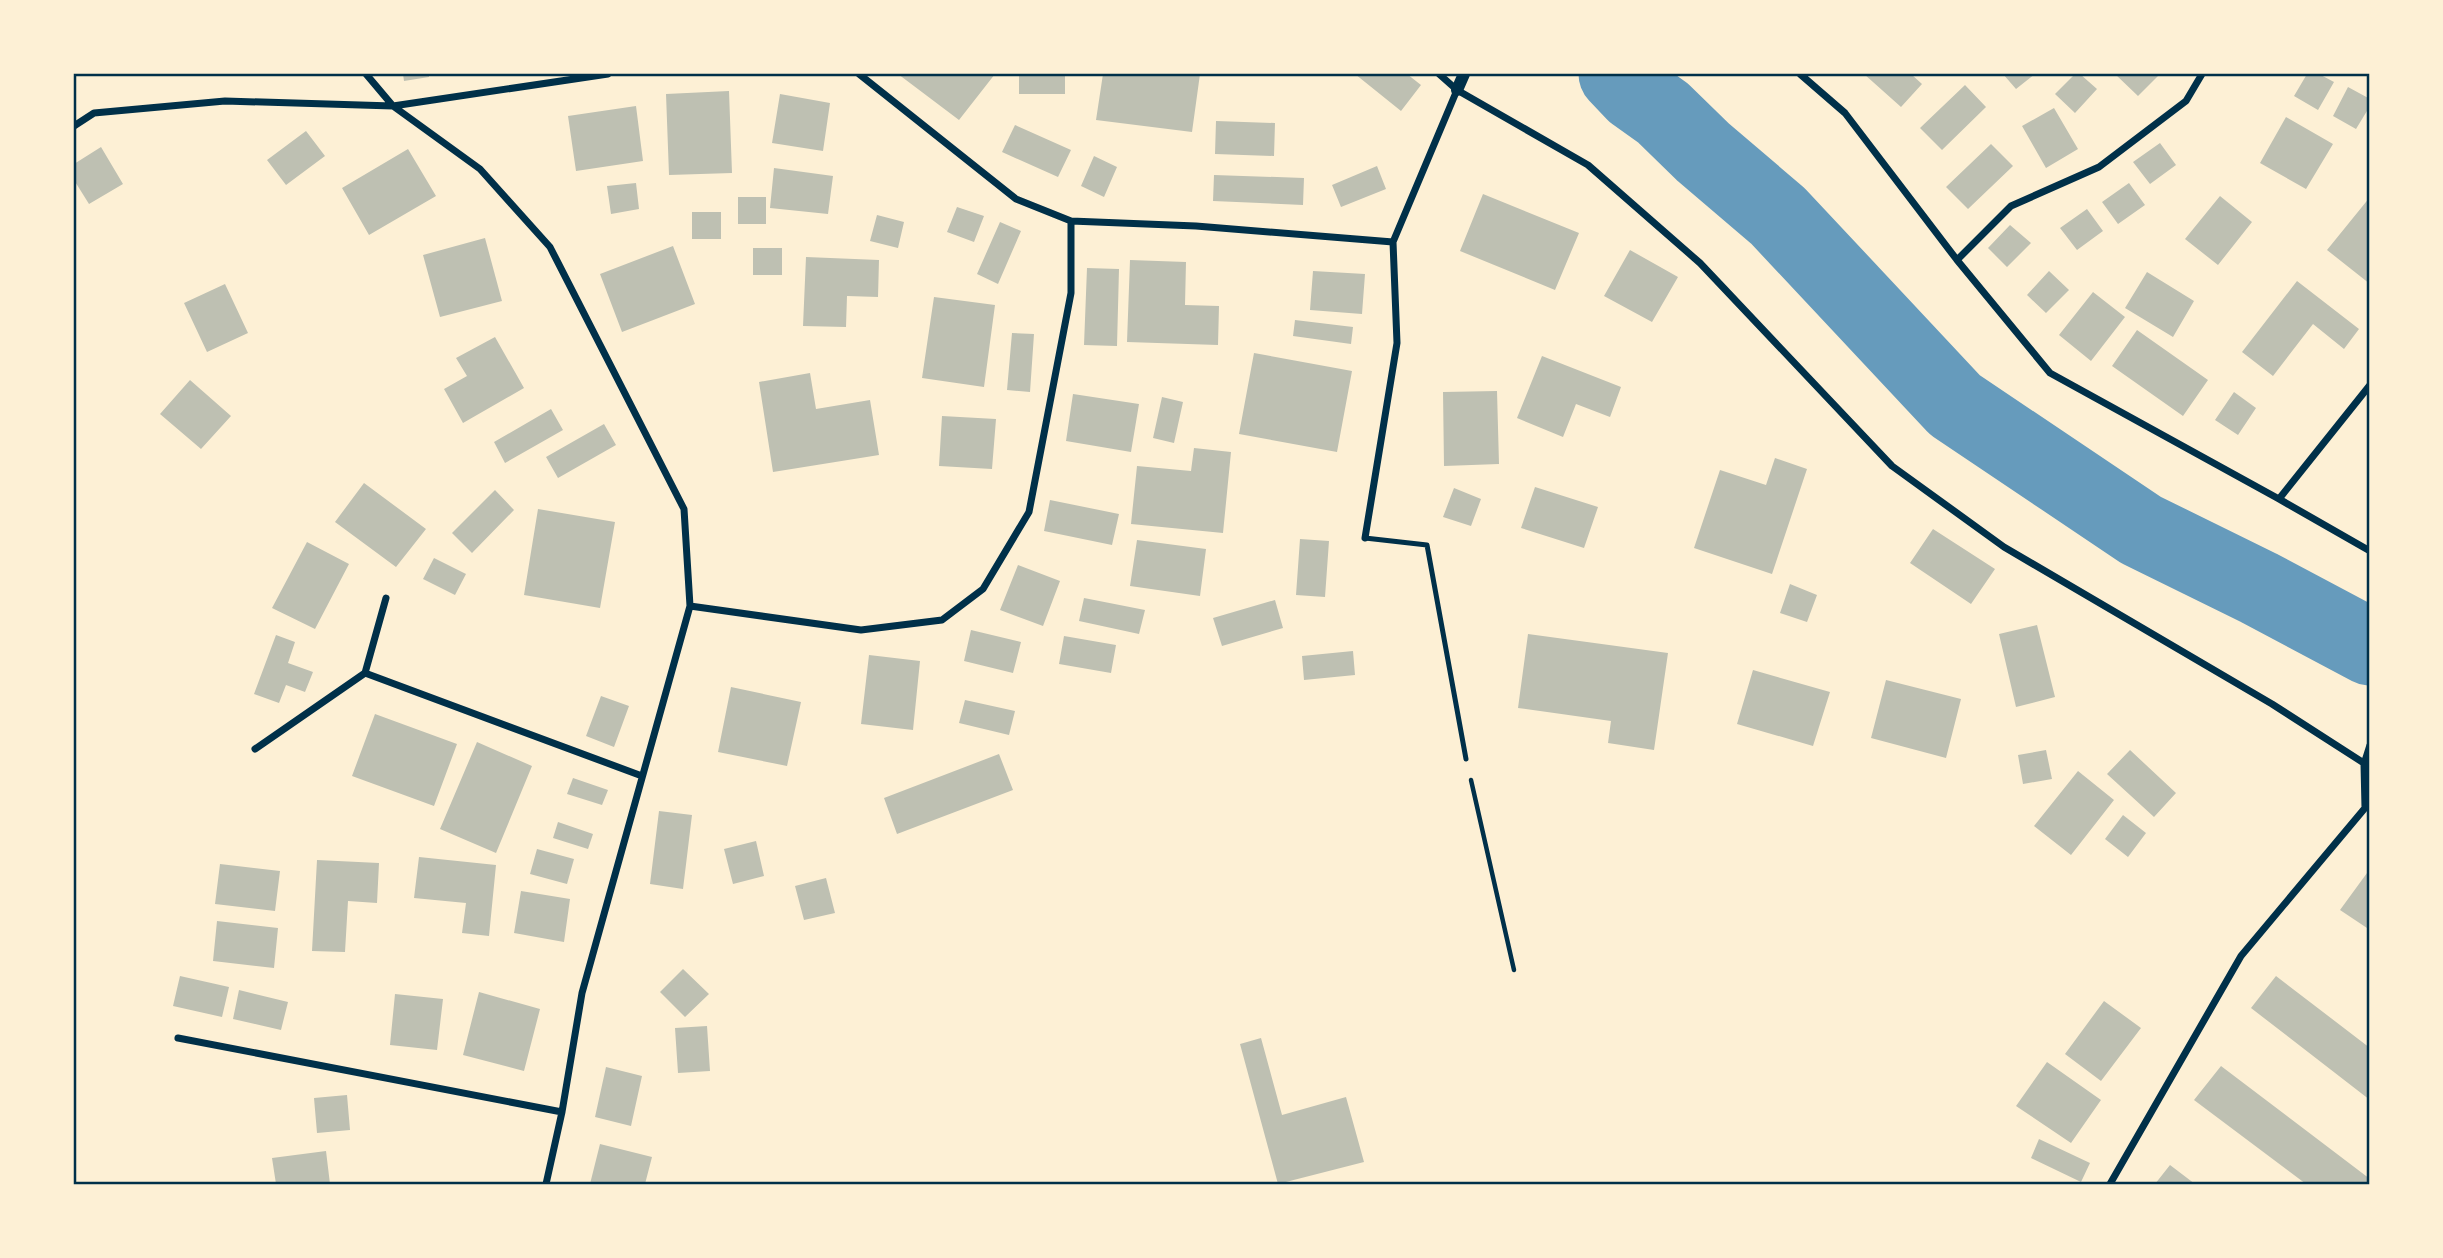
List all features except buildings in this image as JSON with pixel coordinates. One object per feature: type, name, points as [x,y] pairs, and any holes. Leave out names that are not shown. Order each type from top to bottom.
[{"type":"street","points":[[366,74],[393,106],[480,169],[550,247],[684,509],[690,606],[582,993],[562,1112],[546,1185]]},
{"type":"street","points":[[74,125],[94,113],[225,101],[393,106],[608,74]]},
{"type":"street","points":[[859,74],[1016,199],[1071,221],[1196,226],[1393,242]]},
{"type":"street","points":[[1439,74],[1457,90],[1588,165],[1700,263],[1892,466],[2004,547],[2272,704],[2367,766]]},
{"type":"street","points":[[1365,538],[1397,343],[1393,242],[1464,74]]},
{"type":"street","points":[[1800,74],[1845,113],[1957,260],[2050,373],[2370,551]]},
{"type":"street","points":[[1957,260],[2011,206],[2099,167],[2186,101],[2202,74]]},
{"type":"street","points":[[690,606],[861,630],[942,620],[982,589],[1029,512],[1071,293],[1071,221]]},
{"type":"street","points":[[2279,499],[2370,385]]},
{"type":"street","points":[[255,749],[365,673],[386,598]]},
{"type":"street","points":[[365,673],[642,776]]},
{"type":"street","points":[[2110,1185],[2241,956],[2365,808],[2370,745]]},
{"type":"street","points":[[178,1038],[562,1112]]},
{"type":"lane","points":[[1365,538],[1427,545],[1466,759]]},
{"type":"path","points":[[1466,759],[1514,971]]},
{"type":"waterway","points":[[1617,74],[1635,93],[1663,113],[1703,152],[1778,216],[1955,405],[2141,530],[2370,647]]}]
